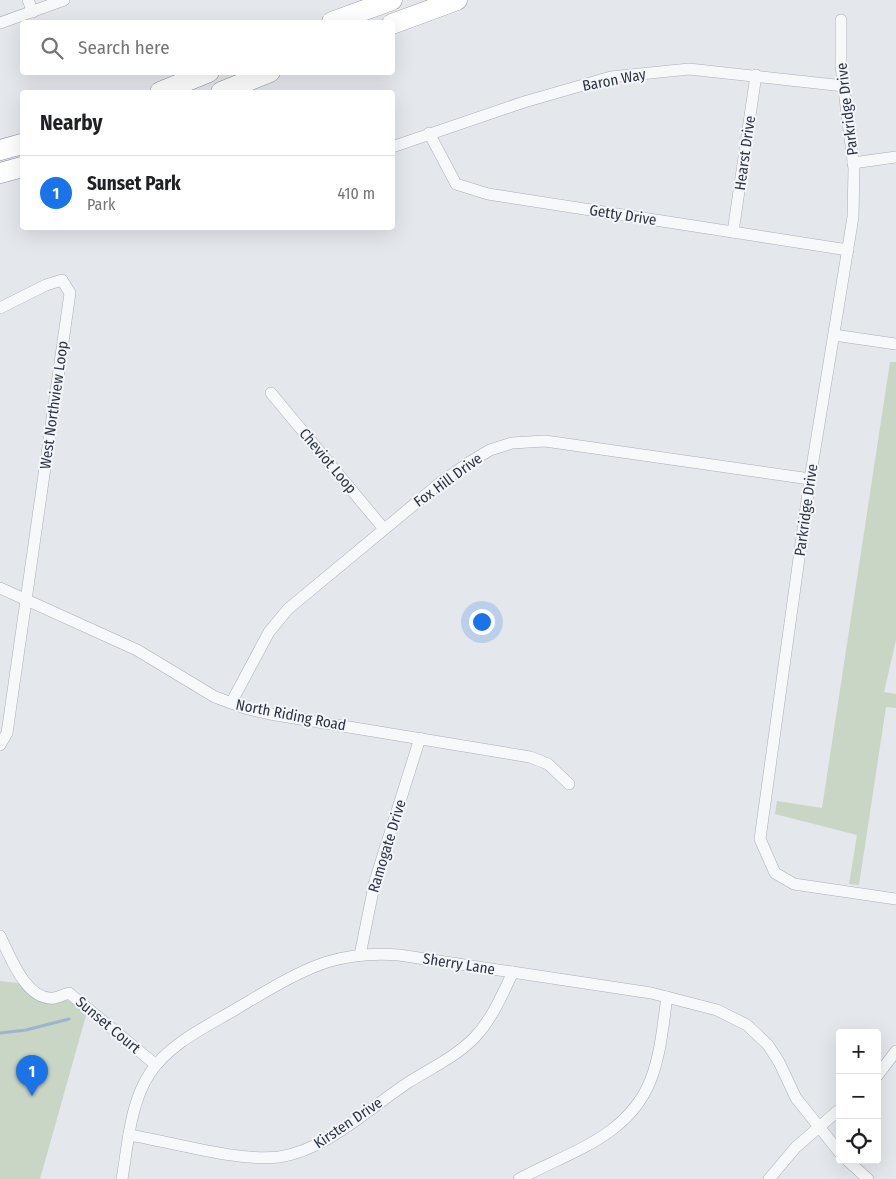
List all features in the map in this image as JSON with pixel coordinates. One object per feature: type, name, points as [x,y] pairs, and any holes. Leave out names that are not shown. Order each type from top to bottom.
[{"type":"highway","points":[[337,20],[392,0]]},
{"type":"highway","points":[[395,23],[457,0]]},
{"type":"highway","points":[[165,90],[202,75]]},
{"type":"highway","points":[[226,90],[263,75]]},
{"type":"highway","points":[[0,138],[20,136]]},
{"type":"highway","points":[[0,150],[20,145]]},
{"type":"highway","points":[[0,173],[20,168]]},
{"type":"street","points":[[28,0],[33,12]]},
{"type":"street","points":[[0,24],[64,0]]},
{"type":"street","name":"Parkridge Drive","points":[[841,20],[840,50],[853,163],[854,204],[810,479],[760,839],[775,873],[794,884],[896,899]]},
{"type":"street","name":"Baron Way","points":[[395,146],[524,102],[611,77],[689,69],[844,86]]},
{"type":"street","name":"Hearst Drive","points":[[733,232],[756,75]]},
{"type":"street","name":"Getty Drive","points":[[429,133],[456,184],[488,194],[848,250]]},
{"type":"street","points":[[853,163],[896,157]]},
{"type":"street","name":"West Northview Loop","points":[[0,308],[62,280],[70,293],[25,599]]},
{"type":"street","points":[[834,335],[896,344]]},
{"type":"street","name":"Cheviot Loop","points":[[271,393],[384,529]]},
{"type":"street","name":"Fox Hill Drive","points":[[232,703],[256,656],[279,619],[305,594],[384,529],[470,462],[490,450],[523,441],[569,443],[810,479]]},
{"type":"street","name":"North Riding Road","points":[[0,588],[138,650],[194,685],[232,703],[270,714],[530,757],[548,764],[569,784]]},
{"type":"street","points":[[0,745],[7,733],[25,599]]},
{"type":"street","name":"Ramogate Drive","points":[[360,955],[376,881],[420,738]]},
{"type":"street","name":"Sunset Court","points":[[0,936],[26,985],[42,996],[54,998],[69,992],[156,1065]]},
{"type":"street","name":"Sherry Lane","points":[[122,1179],[129,1135],[139,1096],[156,1065],[167,1053],[190,1036],[291,977],[328,962],[360,955],[399,955],[513,972],[667,997],[717,1010],[747,1025],[761,1037],[779,1062],[796,1098],[836,1148]]},
{"type":"street","name":"Kirsten Drive","points":[[129,1135],[251,1157],[278,1157],[303,1152],[326,1140],[378,1103],[464,1047],[482,1029],[495,1010],[513,972]]},
{"type":"street","points":[[519,1179],[537,1175],[600,1139],[632,1114],[646,1091],[655,1065],[667,997]]},
{"type":"street","points":[[879,1074],[896,1051]]},
{"type":"street","points":[[769,1179],[796,1147],[836,1112]]},
{"type":"street","points":[[851,1164],[868,1179]]},
{"type":"green space","points":[[890,362],[896,362],[896,640],[884,692],[896,694],[896,708],[886,707],[859,885],[849,884],[857,835],[775,814],[777,801],[822,808]]},
{"type":"green space","points":[[0,981],[18,983],[37,999],[68,1000],[87,1012],[40,1179],[0,1179]]},
{"type":"waterway","points":[[0,1033],[26,1030],[69,1019]]},
{"type":"place","name":"Sunset Park","points":[[32,1096]]}]
